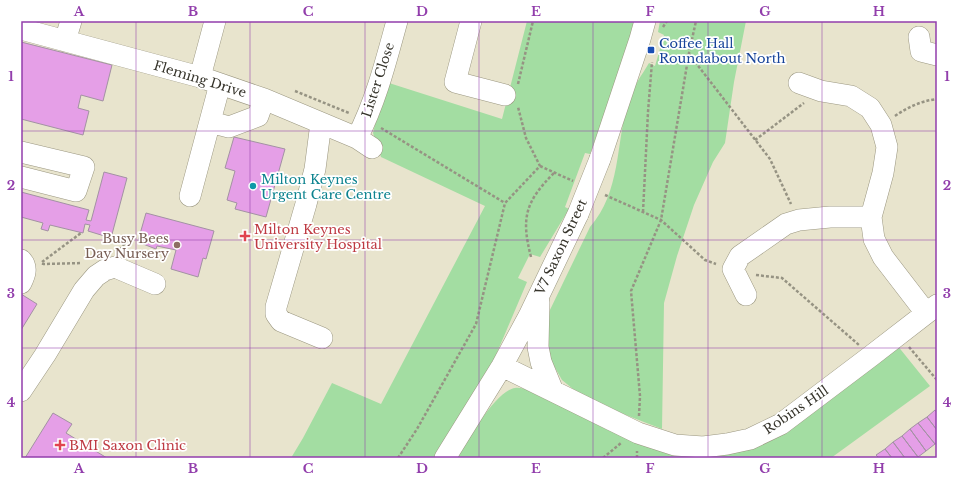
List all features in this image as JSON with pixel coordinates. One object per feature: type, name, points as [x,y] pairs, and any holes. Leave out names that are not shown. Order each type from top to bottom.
[{"type":"street","points":[[66,41],[71,21]]},
{"type":"street","points":[[200,77],[215,21]]},
{"type":"street","name":"Lister Close","points":[[364,143],[366,120],[377,93],[397,21]]},
{"type":"street","points":[[471,21],[455,82],[513,96]]},
{"type":"street","name":"V7 Saxon Street","points":[[445,458],[502,366],[578,214],[600,159],[640,39],[652,26]]},
{"type":"street","name":"Fleming Drive","points":[[21,29],[200,77],[264,99],[364,143]]},
{"type":"street","points":[[919,37],[921,51],[937,55]]},
{"type":"street","points":[[799,83],[820,91],[851,96],[870,108],[881,125],[887,147],[883,173],[871,217],[874,239],[883,257],[932,309]]},
{"type":"street","points":[[190,196],[220,84]]},
{"type":"street","points":[[210,122],[229,127],[258,116],[264,99]]},
{"type":"street","points":[[321,123],[316,168],[276,307],[276,314],[282,321],[322,338]]},
{"type":"street","points":[[21,152],[84,167],[76,191],[21,177]]},
{"type":"street","points":[[746,295],[733,269],[740,256],[786,224],[799,220],[830,217],[871,217]]},
{"type":"street","points":[[21,260],[24,263],[25,269],[21,283]]},
{"type":"street","points":[[21,391],[45,355],[84,290],[96,276],[105,270],[115,267],[155,284]]},
{"type":"street","points":[[539,294],[538,347],[541,362],[552,389]]},
{"type":"street","name":"Robins Hill","points":[[502,366],[552,389],[638,433],[675,445],[703,447],[750,439],[781,424],[932,309]]},
{"type":"path","points":[[533,21],[513,96],[526,138],[540,166],[575,182]]},
{"type":"path","points":[[652,26],[664,25],[667,21]]},
{"type":"path","points":[[603,458],[621,443],[638,433],[640,396],[631,291],[661,220],[689,53],[696,21]]},
{"type":"path","points":[[689,53],[770,159],[799,220]]},
{"type":"path","points":[[643,212],[648,112],[653,56]]},
{"type":"path","points":[[755,140],[820,91]]},
{"type":"path","points":[[881,125],[906,108],[927,100],[937,99]]},
{"type":"path","points":[[398,458],[417,429],[476,324],[505,203],[540,166]]},
{"type":"path","points":[[531,257],[527,243],[525,218],[531,202],[542,185],[554,173]]},
{"type":"path","points":[[602,194],[661,220],[705,260],[751,275],[782,278],[871,356]]},
{"type":"path","points":[[40,270],[43,264],[42,261],[81,233]]},
{"type":"path","points":[[43,264],[82,263]]},
{"type":"path","points":[[898,335],[937,380]]},
{"type":"green space","points":[[527,21],[634,21],[625,56],[590,154],[585,153],[565,207],[569,209],[540,257],[530,254],[518,278],[527,282],[493,362],[434,458],[291,458],[332,383],[381,404],[485,206],[381,157],[373,133],[379,107],[389,83],[502,119]]},
{"type":"green space","points":[[660,21],[746,21],[734,82],[725,143],[713,162],[694,205],[677,256],[664,303],[662,429],[613,410],[573,389],[562,380],[550,359],[545,327],[549,312],[590,227],[600,213],[607,198],[616,167],[628,101],[649,63],[655,66],[664,35],[658,32]]},
{"type":"green space","points":[[897,345],[930,386],[831,458],[457,458],[491,407],[507,391],[515,388],[530,390],[708,455]]},
{"type":"building","points":[[21,42],[112,65],[103,101],[81,95],[78,108],[89,111],[83,135],[21,119]]},
{"type":"building","name":"Milton Keynes Urgent Care Centre","points":[[234,137],[285,149],[266,217],[235,209],[237,203],[227,200],[235,171],[225,168]]},
{"type":"building","points":[[104,172],[127,178],[111,238],[88,231],[90,225],[85,224],[83,233],[50,225],[48,231],[41,229],[43,223],[21,217],[21,192],[89,210],[86,220],[91,221]]},
{"type":"building","name":"Busy Bees Day Nursery","points":[[146,213],[214,231],[206,259],[203,258],[198,277],[171,269],[176,250],[157,246],[156,249],[138,241]]},
{"type":"building","points":[[21,294],[37,304],[21,330]]},
{"type":"building","points":[[935,410],[937,413],[937,430],[927,417]]},
{"type":"building","name":"BMI Saxon Clinic","points":[[53,413],[72,424],[66,433],[107,458],[25,458]]},
{"type":"building","points":[[927,417],[937,430],[937,443],[935,444],[918,423]]},
{"type":"building","points":[[918,423],[935,444],[926,451],[910,429]]},
{"type":"building","points":[[910,429],[926,451],[918,457],[902,436]]},
{"type":"building","points":[[902,436],[918,457],[917,458],[905,458],[893,442]]},
{"type":"building","points":[[893,442],[905,458],[892,458],[885,449]]},
{"type":"building","points":[[885,449],[892,458],[879,458],[876,455]]},
{"type":"place","name":"Coffee Hall Roundabout North","points":[[651,50]]},
{"type":"place","name":"Milton Keynes Urgent Care Centre","points":[[253,186]]},
{"type":"place","name":"Milton Keynes University Hospital","points":[[245,236]]},
{"type":"place","name":"Busy Bees Day Nursery","points":[[177,245]]},
{"type":"place","name":"BMI Saxon Clinic","points":[[60,445]]}]
